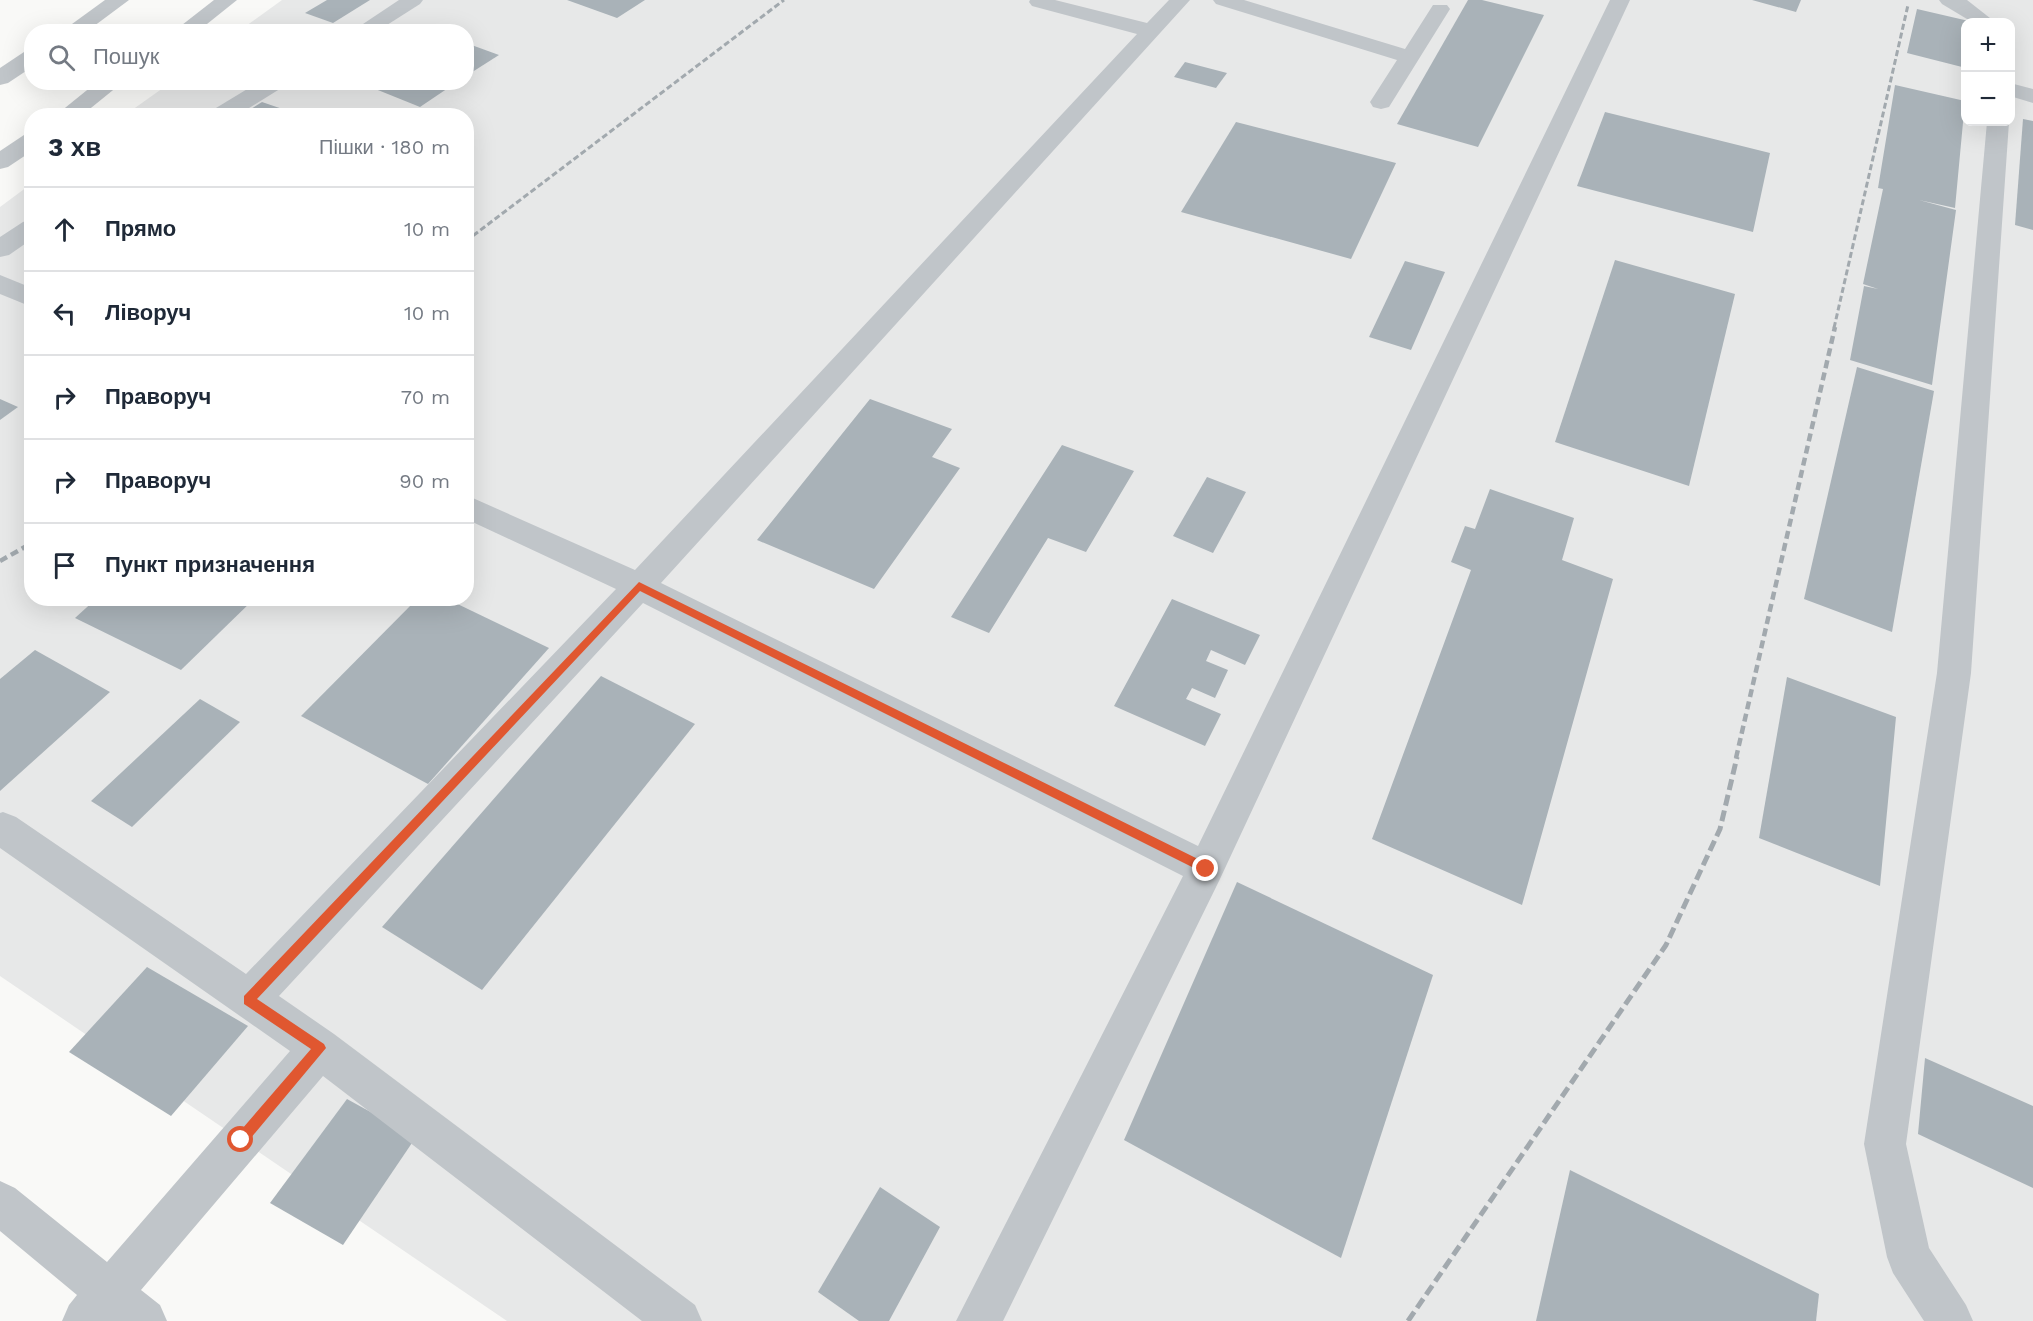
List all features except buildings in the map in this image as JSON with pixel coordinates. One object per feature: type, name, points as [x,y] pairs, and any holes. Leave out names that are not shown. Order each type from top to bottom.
[{"type":"street","points":[[83,24],[119,0]]},
{"type":"street","points":[[194,24],[227,0]]},
{"type":"street","points":[[374,24],[414,0]]},
{"type":"street","points":[[248,1000],[639,586],[1180,0]]},
{"type":"street","points":[[1223,0],[1410,57]]},
{"type":"street","points":[[979,1321],[1206,869],[1620,0]]},
{"type":"street","points":[[1949,0],[1979,18]]},
{"type":"street","points":[[1039,2],[1152,31]]},
{"type":"street","points":[[1381,102],[1440,9]]},
{"type":"street","points":[[0,78],[24,62]]},
{"type":"street","points":[[77,108],[101,90]]},
{"type":"street","points":[[232,108],[262,90]]},
{"type":"street","points":[[2015,91],[2033,96]]},
{"type":"street","points":[[1950,1321],[1909,1257],[1885,1144],[1954,672],[1998,126]]},
{"type":"street","points":[[0,162],[24,146]]},
{"type":"street","points":[[0,249],[24,232]]},
{"type":"street","points":[[0,283],[24,295]]},
{"type":"street","points":[[474,510],[639,586],[1206,869]]},
{"type":"street","points":[[3,829],[320,1048],[679,1321]]},
{"type":"street","points":[[98,1307],[320,1048]]},
{"type":"street","points":[[0,1203],[98,1307],[144,1321]]},
{"type":"shaded area","points":[[282,0],[2033,0],[2033,1321],[507,1321],[0,976],[0,207],[24,189],[24,606],[474,606],[474,108],[135,108],[160,90],[474,90],[474,24],[249,24]]},
{"type":"railway","points":[[474,235],[784,0]]},
{"type":"railway","points":[[1834,328],[1908,5]]},
{"type":"railway","points":[[1736,758],[1835,327]]},
{"type":"railway","points":[[0,561],[24,548]]},
{"type":"railway","points":[[1408,1321],[1666,945],[1720,829],[1737,757]]},
{"type":"route","points":[[241,1140],[320,1048],[248,1000],[639,586],[1206,869]]}]
